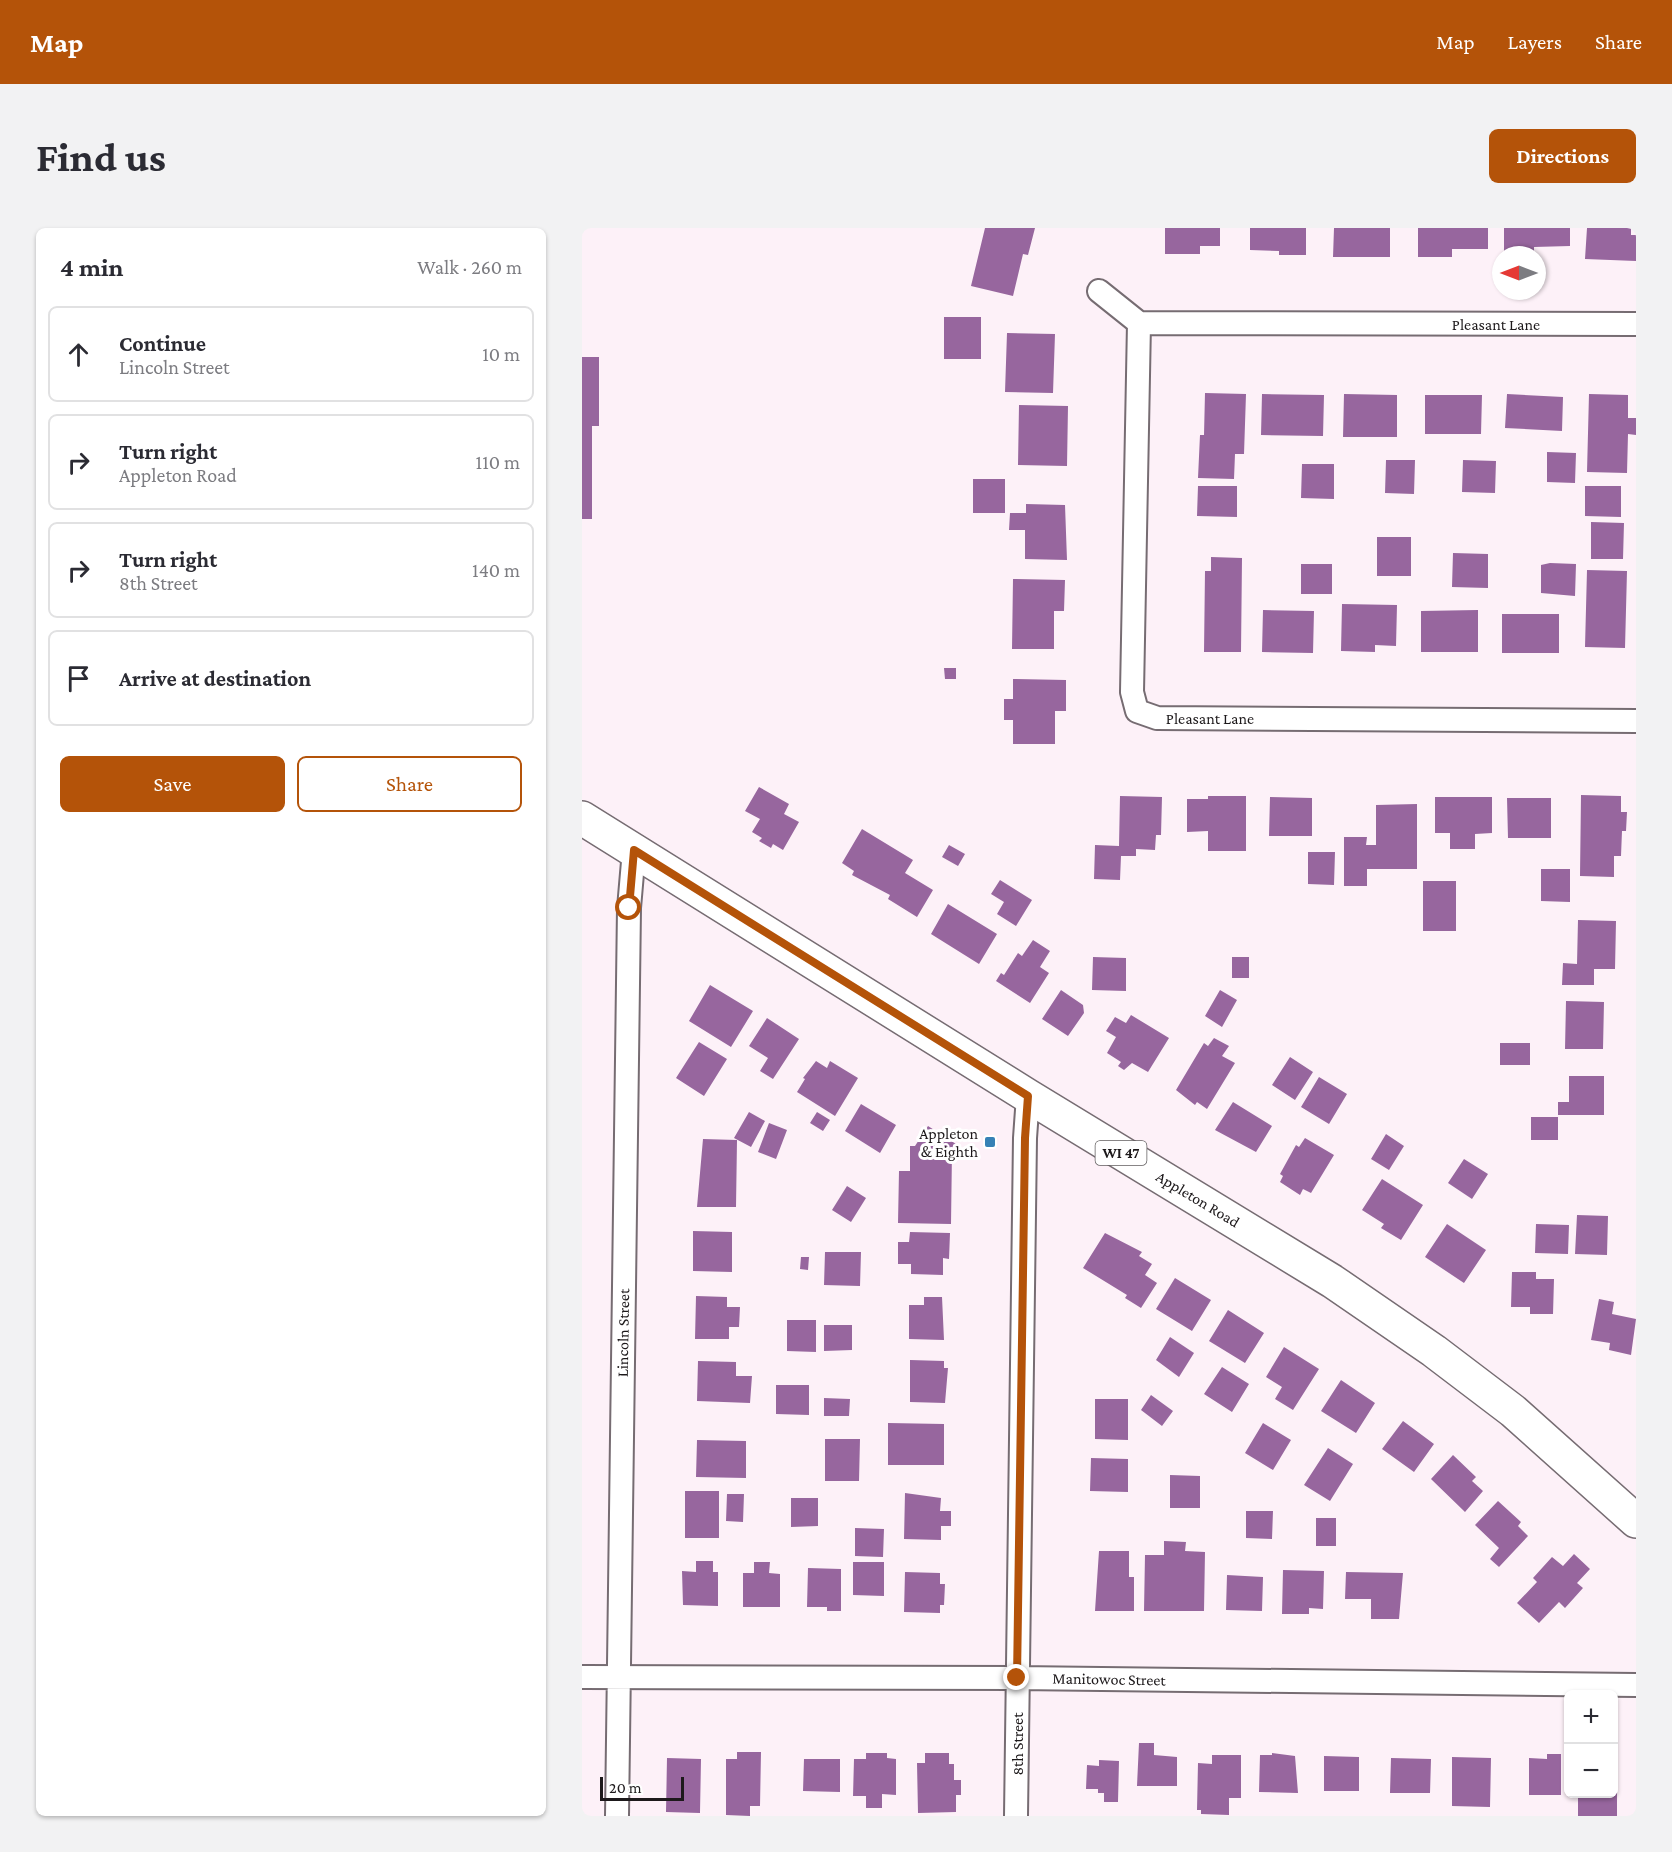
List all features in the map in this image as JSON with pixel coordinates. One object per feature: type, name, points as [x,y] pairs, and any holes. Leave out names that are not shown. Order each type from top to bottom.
[{"type":"main road","name":"Appleton Road","points":[[582,818],[1028,1096],[1332,1281],[1434,1351],[1513,1411],[1636,1521]]},
{"type":"street","points":[[1099,291],[1139,323]]},
{"type":"street","name":"Pleasant Lane","points":[[1636,324],[1139,323],[1132,692],[1137,711],[1156,718],[1636,721]]},
{"type":"street","name":"Lincoln Street","points":[[617,1816],[629,920],[634,850]]},
{"type":"street","name":"8th Street","points":[[1017,1816],[1025,1138],[1028,1096]]},
{"type":"street","name":"Manitowoc Street","points":[[582,1677],[1017,1678],[1636,1685]]},
{"type":"building","points":[[985,228],[1035,228],[1028,255],[1023,254],[1013,296],[971,286]]},
{"type":"building","points":[[1165,228],[1220,228],[1220,246],[1200,246],[1200,254],[1165,254]]},
{"type":"building","points":[[1250,228],[1306,228],[1306,255],[1279,255],[1279,251],[1250,250]]},
{"type":"building","points":[[1334,228],[1390,228],[1390,257],[1333,257]]},
{"type":"building","points":[[1418,228],[1488,228],[1488,249],[1452,249],[1452,257],[1418,257]]},
{"type":"building","points":[[1504,228],[1570,228],[1570,246],[1504,246]]},
{"type":"building","points":[[1587,228],[1631,228],[1631,235],[1636,235],[1636,261],[1585,259]]},
{"type":"building","points":[[944,317],[981,317],[981,359],[944,359]]},
{"type":"building","points":[[1007,333],[1055,334],[1053,393],[1005,392]]},
{"type":"building","points":[[582,357],[599,357],[599,426],[592,426],[592,519],[582,519]]},
{"type":"building","points":[[1205,393],[1246,394],[1244,454],[1235,454],[1234,479],[1198,478],[1200,435],[1204,435]]},
{"type":"building","points":[[1262,394],[1324,395],[1323,436],[1261,435]]},
{"type":"building","points":[[1344,394],[1397,395],[1397,437],[1343,437]]},
{"type":"building","points":[[1507,394],[1563,397],[1562,431],[1505,428]]},
{"type":"building","points":[[1589,394],[1628,395],[1628,418],[1636,418],[1636,435],[1628,434],[1627,473],[1587,472]]},
{"type":"building","points":[[1425,395],[1482,395],[1481,434],[1425,434]]},
{"type":"building","points":[[1019,405],[1068,406],[1067,466],[1018,465]]},
{"type":"building","points":[[1547,452],[1576,453],[1575,483],[1547,482]]},
{"type":"building","points":[[1386,460],[1415,460],[1414,494],[1385,493]]},
{"type":"building","points":[[1463,460],[1496,461],[1495,493],[1462,492]]},
{"type":"building","points":[[1302,464],[1334,464],[1334,499],[1301,498]]},
{"type":"building","points":[[973,479],[1005,479],[1005,513],[973,513]]},
{"type":"building","points":[[1198,486],[1237,486],[1237,517],[1197,516]]},
{"type":"building","points":[[1585,486],[1621,486],[1621,517],[1585,516]]},
{"type":"building","points":[[1026,504],[1065,505],[1067,560],[1025,559],[1025,530],[1009,530],[1010,513],[1026,513]]},
{"type":"building","points":[[1591,522],[1624,523],[1623,559],[1591,559]]},
{"type":"building","points":[[1377,537],[1411,537],[1411,576],[1377,576]]},
{"type":"building","points":[[1453,553],[1488,554],[1488,588],[1452,587]]},
{"type":"building","points":[[1211,557],[1242,558],[1241,652],[1204,652],[1205,571],[1211,571]]},
{"type":"building","points":[[1301,564],[1332,564],[1332,594],[1301,594]]},
{"type":"building","points":[[1576,564],[1575,596],[1541,593],[1541,565]]},
{"type":"building","points":[[1587,570],[1627,571],[1625,648],[1585,647]]},
{"type":"building","points":[[1013,579],[1065,580],[1064,611],[1054,611],[1054,649],[1012,649]]},
{"type":"building","points":[[1342,604],[1397,605],[1396,646],[1375,645],[1375,652],[1341,651]]},
{"type":"building","points":[[1263,610],[1314,611],[1313,653],[1262,652]]},
{"type":"building","points":[[1478,610],[1478,652],[1421,652],[1421,611]]},
{"type":"building","points":[[1502,614],[1559,614],[1559,653],[1502,653]]},
{"type":"building","points":[[944,668],[956,668],[956,679],[945,679]]},
{"type":"building","points":[[1013,679],[1066,680],[1066,711],[1055,711],[1055,744],[1013,744],[1013,720],[1004,720],[1004,699],[1013,699]]},
{"type":"building","points":[[759,787],[789,804],[784,814],[799,822],[783,850],[773,844],[771,848],[759,841],[762,838],[752,832],[760,819],[745,811]]},
{"type":"building","points":[[1581,795],[1621,796],[1621,812],[1627,812],[1626,831],[1622,831],[1621,856],[1614,856],[1614,877],[1580,876]]},
{"type":"building","points":[[1120,796],[1162,797],[1161,835],[1156,835],[1155,850],[1136,849],[1136,856],[1121,856],[1120,880],[1094,879],[1095,845],[1119,846]]},
{"type":"building","points":[[1208,796],[1246,796],[1246,851],[1208,851],[1208,831],[1187,832],[1187,799],[1208,799]]},
{"type":"building","points":[[1270,797],[1312,798],[1312,836],[1269,836]]},
{"type":"building","points":[[1435,797],[1492,797],[1492,833],[1475,834],[1475,849],[1450,849],[1450,833],[1435,833]]},
{"type":"building","points":[[1507,798],[1551,798],[1551,838],[1508,838]]},
{"type":"building","points":[[1417,804],[1417,869],[1367,869],[1367,886],[1344,886],[1344,837],[1367,837],[1366,845],[1376,845],[1376,805]]},
{"type":"building","points":[[862,829],[913,860],[905,873],[933,890],[917,917],[888,899],[890,895],[852,875],[854,871],[842,863]]},
{"type":"building","points":[[949,845],[965,854],[958,866],[942,857]]},
{"type":"building","points":[[1308,852],[1335,852],[1334,885],[1308,884]]},
{"type":"building","points":[[1541,869],[1570,869],[1570,902],[1541,901]]},
{"type":"building","points":[[1000,880],[1032,900],[1016,926],[997,914],[1004,902],[991,894]]},
{"type":"building","points":[[1423,881],[1456,881],[1456,931],[1423,931]]},
{"type":"building","points":[[948,904],[997,934],[979,964],[931,934]]},
{"type":"building","points":[[1578,920],[1616,921],[1615,969],[1594,969],[1594,985],[1562,985],[1563,963],[1577,964]]},
{"type":"building","points":[[1033,940],[1050,951],[1040,967],[1049,973],[1030,1003],[996,981],[1001,973],[1004,975],[1018,953],[1022,956]]},
{"type":"building","points":[[1093,957],[1126,958],[1126,991],[1092,990]]},
{"type":"building","points":[[1232,957],[1249,957],[1249,978],[1232,978]]},
{"type":"building","points":[[710,985],[753,1011],[731,1047],[689,1021]]},
{"type":"building","points":[[1061,990],[1083,1005],[1084,1013],[1068,1036],[1042,1019]]},
{"type":"building","points":[[1220,990],[1237,1000],[1222,1027],[1205,1016]]},
{"type":"building","points":[[1566,1001],[1604,1002],[1603,1049],[1565,1049]]},
{"type":"building","points":[[1131,1015],[1169,1038],[1148,1072],[1132,1063],[1124,1070],[1118,1066],[1121,1062],[1107,1053],[1116,1037],[1106,1031],[1115,1017],[1126,1023]]},
{"type":"building","points":[[767,1018],[799,1039],[773,1079],[760,1071],[768,1058],[749,1046]]},
{"type":"building","points":[[1214,1038],[1229,1046],[1222,1056],[1235,1063],[1207,1109],[1197,1102],[1195,1105],[1176,1090],[1204,1043],[1208,1046]]},
{"type":"building","points":[[699,1042],[727,1059],[704,1096],[676,1078]]},
{"type":"building","points":[[1500,1043],[1530,1043],[1530,1065],[1500,1065]]},
{"type":"building","points":[[1290,1057],[1313,1072],[1295,1100],[1272,1085]]},
{"type":"building","points":[[816,1061],[827,1068],[830,1061],[858,1078],[835,1116],[797,1092],[805,1079],[803,1078]]},
{"type":"building","points":[[1569,1076],[1604,1076],[1604,1115],[1558,1115],[1558,1102],[1569,1102]]},
{"type":"building","points":[[1319,1077],[1347,1094],[1329,1124],[1301,1107]]},
{"type":"building","points":[[1233,1102],[1272,1126],[1256,1152],[1215,1130]]},
{"type":"building","points":[[861,1104],[896,1125],[880,1153],[845,1131]]},
{"type":"building","points":[[749,1112],[765,1121],[751,1147],[734,1138]]},
{"type":"building","points":[[817,1112],[830,1120],[823,1131],[810,1123]]},
{"type":"building","points":[[1531,1117],[1558,1117],[1558,1140],[1531,1140]]},
{"type":"building","points":[[769,1123],[787,1130],[776,1159],[758,1152]]},
{"type":"building","points":[[928,1126],[956,1144],[952,1151],[951,1224],[898,1223],[899,1171],[910,1171],[910,1146],[915,1146]]},
{"type":"building","points":[[1386,1134],[1404,1146],[1389,1170],[1371,1159]]},
{"type":"building","points":[[1305,1138],[1334,1155],[1311,1193],[1303,1189],[1300,1195],[1280,1182],[1283,1176],[1280,1174],[1296,1145],[1299,1147]]},
{"type":"building","points":[[703,1139],[737,1140],[736,1207],[697,1207]]},
{"type":"building","points":[[1464,1159],[1488,1174],[1472,1199],[1448,1183]]},
{"type":"building","points":[[1382,1179],[1423,1205],[1401,1240],[1381,1228],[1384,1224],[1362,1210]]},
{"type":"building","points":[[847,1186],[866,1198],[851,1222],[832,1210]]},
{"type":"building","points":[[1577,1215],[1608,1216],[1607,1255],[1575,1254]]},
{"type":"building","points":[[1447,1224],[1486,1250],[1464,1283],[1425,1257]]},
{"type":"building","points":[[1536,1224],[1569,1225],[1568,1254],[1535,1253]]},
{"type":"building","points":[[693,1231],[732,1232],[732,1272],[693,1271]]},
{"type":"building","points":[[910,1232],[950,1233],[949,1259],[943,1258],[943,1275],[911,1274],[911,1264],[898,1264],[898,1242],[909,1242]]},
{"type":"building","points":[[1105,1233],[1142,1252],[1139,1256],[1152,1264],[1145,1275],[1157,1283],[1141,1308],[1125,1298],[1127,1295],[1083,1268]]},
{"type":"building","points":[[825,1252],[861,1252],[860,1286],[824,1285]]},
{"type":"building","points":[[801,1257],[809,1257],[808,1270],[800,1269]]},
{"type":"building","points":[[1512,1272],[1536,1272],[1536,1279],[1554,1279],[1553,1314],[1530,1314],[1530,1307],[1511,1307]]},
{"type":"building","points":[[1175,1278],[1211,1300],[1192,1331],[1156,1309]]},
{"type":"building","points":[[696,1296],[727,1297],[727,1307],[740,1307],[739,1327],[729,1327],[729,1339],[695,1339]]},
{"type":"building","points":[[924,1297],[942,1297],[944,1340],[909,1339],[909,1305],[924,1305]]},
{"type":"building","points":[[1599,1299],[1614,1302],[1612,1314],[1636,1319],[1631,1355],[1609,1350],[1610,1343],[1591,1340]]},
{"type":"building","points":[[1228,1310],[1264,1333],[1245,1363],[1209,1341]]},
{"type":"building","points":[[787,1320],[816,1320],[816,1352],[787,1351]]},
{"type":"building","points":[[824,1325],[852,1325],[852,1350],[824,1351]]},
{"type":"building","points":[[1170,1337],[1194,1353],[1179,1377],[1156,1360]]},
{"type":"building","points":[[1284,1347],[1319,1369],[1293,1410],[1275,1399],[1282,1387],[1266,1377]]},
{"type":"building","points":[[910,1360],[944,1361],[944,1368],[948,1368],[945,1403],[910,1402]]},
{"type":"building","points":[[698,1361],[736,1362],[736,1376],[752,1376],[750,1403],[697,1401]]},
{"type":"building","points":[[1222,1367],[1249,1384],[1232,1412],[1204,1394]]},
{"type":"building","points":[[1341,1380],[1375,1403],[1356,1433],[1321,1411]]},
{"type":"building","points":[[776,1385],[809,1385],[809,1415],[776,1414]]},
{"type":"building","points":[[1151,1395],[1173,1411],[1162,1426],[1141,1410]]},
{"type":"building","points":[[824,1398],[850,1399],[849,1416],[824,1416]]},
{"type":"building","points":[[1095,1399],[1128,1399],[1128,1440],[1095,1439]]},
{"type":"building","points":[[1403,1421],[1434,1444],[1414,1472],[1382,1449]]},
{"type":"building","points":[[888,1423],[944,1424],[944,1465],[888,1465]]},
{"type":"building","points":[[1263,1423],[1291,1440],[1273,1470],[1245,1453]]},
{"type":"building","points":[[825,1439],[860,1439],[859,1481],[825,1481]]},
{"type":"building","points":[[697,1440],[746,1441],[746,1478],[696,1477]]},
{"type":"building","points":[[1328,1448],[1353,1464],[1330,1501],[1304,1485]]},
{"type":"building","points":[[1453,1455],[1476,1477],[1472,1481],[1483,1491],[1465,1512],[1431,1479]]},
{"type":"building","points":[[1091,1458],[1128,1459],[1128,1492],[1090,1491]]},
{"type":"building","points":[[1170,1475],[1200,1476],[1200,1508],[1170,1508]]},
{"type":"building","points":[[685,1491],[719,1491],[719,1538],[685,1538]]},
{"type":"building","points":[[905,1493],[941,1498],[940,1511],[951,1511],[951,1526],[941,1526],[941,1540],[904,1539]]},
{"type":"building","points":[[727,1494],[744,1494],[743,1522],[726,1521]]},
{"type":"building","points":[[791,1498],[818,1498],[818,1526],[791,1527]]},
{"type":"building","points":[[1498,1501],[1521,1522],[1518,1526],[1528,1536],[1499,1567],[1490,1559],[1499,1548],[1475,1525]]},
{"type":"building","points":[[1246,1511],[1273,1511],[1272,1539],[1246,1538]]},
{"type":"building","points":[[1316,1518],[1336,1518],[1336,1546],[1316,1546]]},
{"type":"building","points":[[855,1528],[884,1529],[883,1557],[855,1556]]},
{"type":"building","points":[[1164,1541],[1186,1542],[1185,1551],[1205,1552],[1204,1611],[1144,1611],[1145,1555],[1164,1555]]},
{"type":"building","points":[[1099,1551],[1129,1551],[1129,1577],[1134,1577],[1134,1611],[1095,1611]]},
{"type":"building","points":[[1574,1554],[1590,1569],[1577,1583],[1583,1588],[1565,1608],[1559,1602],[1539,1623],[1517,1603],[1537,1582],[1533,1578],[1552,1557],[1563,1566]]},
{"type":"building","points":[[696,1561],[713,1561],[713,1572],[718,1572],[718,1606],[683,1605],[682,1571],[696,1572]]},
{"type":"building","points":[[754,1562],[770,1562],[769,1573],[780,1574],[780,1607],[743,1607],[743,1573],[754,1573]]},
{"type":"building","points":[[853,1562],[884,1562],[884,1596],[853,1595]]},
{"type":"building","points":[[808,1568],[841,1569],[841,1611],[827,1611],[827,1607],[807,1607]]},
{"type":"building","points":[[1283,1570],[1324,1571],[1323,1609],[1309,1608],[1309,1614],[1282,1614]]},
{"type":"building","points":[[905,1572],[940,1573],[940,1584],[945,1584],[944,1605],[940,1605],[940,1613],[904,1612]]},
{"type":"building","points":[[1346,1572],[1403,1573],[1399,1619],[1371,1619],[1371,1599],[1345,1599]]},
{"type":"building","points":[[1227,1575],[1263,1577],[1262,1611],[1226,1610]]},
{"type":"building","points":[[1139,1743],[1154,1743],[1154,1755],[1177,1757],[1177,1786],[1137,1786]]},
{"type":"building","points":[[737,1752],[761,1752],[760,1806],[750,1806],[750,1816],[726,1815],[726,1759],[737,1759]]},
{"type":"building","points":[[866,1753],[887,1753],[887,1758],[896,1759],[896,1795],[882,1794],[882,1808],[866,1808],[866,1796],[853,1796],[854,1759],[866,1759]]},
{"type":"building","points":[[925,1753],[949,1753],[949,1764],[954,1764],[954,1780],[961,1780],[961,1795],[956,1795],[956,1812],[918,1813],[917,1763],[925,1763]]},
{"type":"building","points":[[1272,1753],[1295,1756],[1298,1793],[1259,1792],[1260,1755],[1272,1755]]},
{"type":"building","points":[[1547,1754],[1561,1754],[1561,1795],[1529,1795],[1529,1758],[1547,1759]]},
{"type":"building","points":[[1212,1755],[1241,1755],[1241,1798],[1229,1798],[1229,1815],[1201,1814],[1201,1810],[1197,1810],[1198,1763],[1212,1764]]},
{"type":"building","points":[[1324,1756],[1359,1757],[1359,1791],[1324,1791]]},
{"type":"building","points":[[1452,1757],[1491,1758],[1490,1807],[1452,1806]]},
{"type":"building","points":[[667,1758],[701,1759],[700,1813],[666,1812]]},
{"type":"building","points":[[1391,1758],[1431,1759],[1430,1793],[1390,1793]]},
{"type":"building","points":[[804,1759],[840,1759],[840,1792],[803,1791]]},
{"type":"building","points":[[1099,1760],[1119,1761],[1118,1802],[1104,1802],[1104,1793],[1098,1793],[1098,1789],[1086,1789],[1087,1765],[1099,1766]]},
{"type":"building","points":[[1578,1798],[1617,1798],[1617,1816],[1578,1816]]},
{"type":"place","name":"Appleton & Eighth","points":[[990,1142]]},
{"type":"route","points":[[629,908],[634,850],[1028,1096],[1025,1138],[1017,1678]]}]
